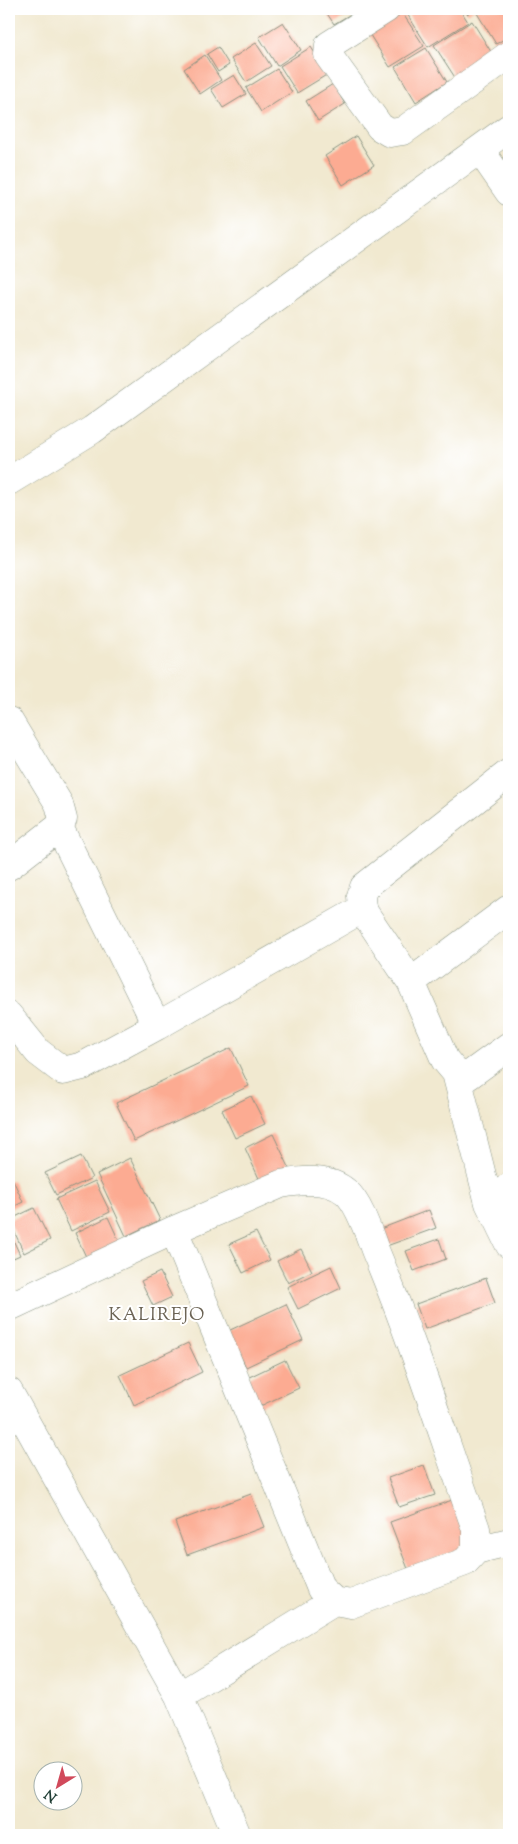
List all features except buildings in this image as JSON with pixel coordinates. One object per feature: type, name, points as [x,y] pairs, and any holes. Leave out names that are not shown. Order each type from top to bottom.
[{"type":"street","points":[[386,9],[329,45],[328,55],[380,127],[390,133],[403,131],[508,60]]},
{"type":"street","points":[[9,481],[92,430],[509,128]]},
{"type":"street","points":[[480,150],[509,192]]},
{"type":"street","points":[[9,721],[59,804],[64,819],[59,827],[9,866]]},
{"type":"street","points":[[509,773],[364,887],[361,896],[362,909],[411,982],[445,1060],[456,1073],[499,1195],[509,1244]]},
{"type":"street","points":[[59,827],[157,1026]]},
{"type":"street","points":[[9,1016],[38,1052],[63,1071],[83,1066],[362,909]]},
{"type":"street","points":[[411,982],[509,909]]},
{"type":"street","points":[[456,1073],[468,1076],[509,1046]]},
{"type":"street","points":[[9,1307],[174,1230],[281,1184],[299,1180],[326,1182],[346,1192],[359,1211],[386,1276],[476,1529],[476,1550]]},
{"type":"street","points":[[174,1230],[321,1589],[334,1601],[351,1604],[464,1562],[476,1550],[509,1542]]},
{"type":"street","points":[[9,1392],[179,1696],[237,1835]]},
{"type":"street","points":[[179,1696],[334,1601]]},
{"type":"district","name":"KALIREJO","points":[[157,1314]]}]
